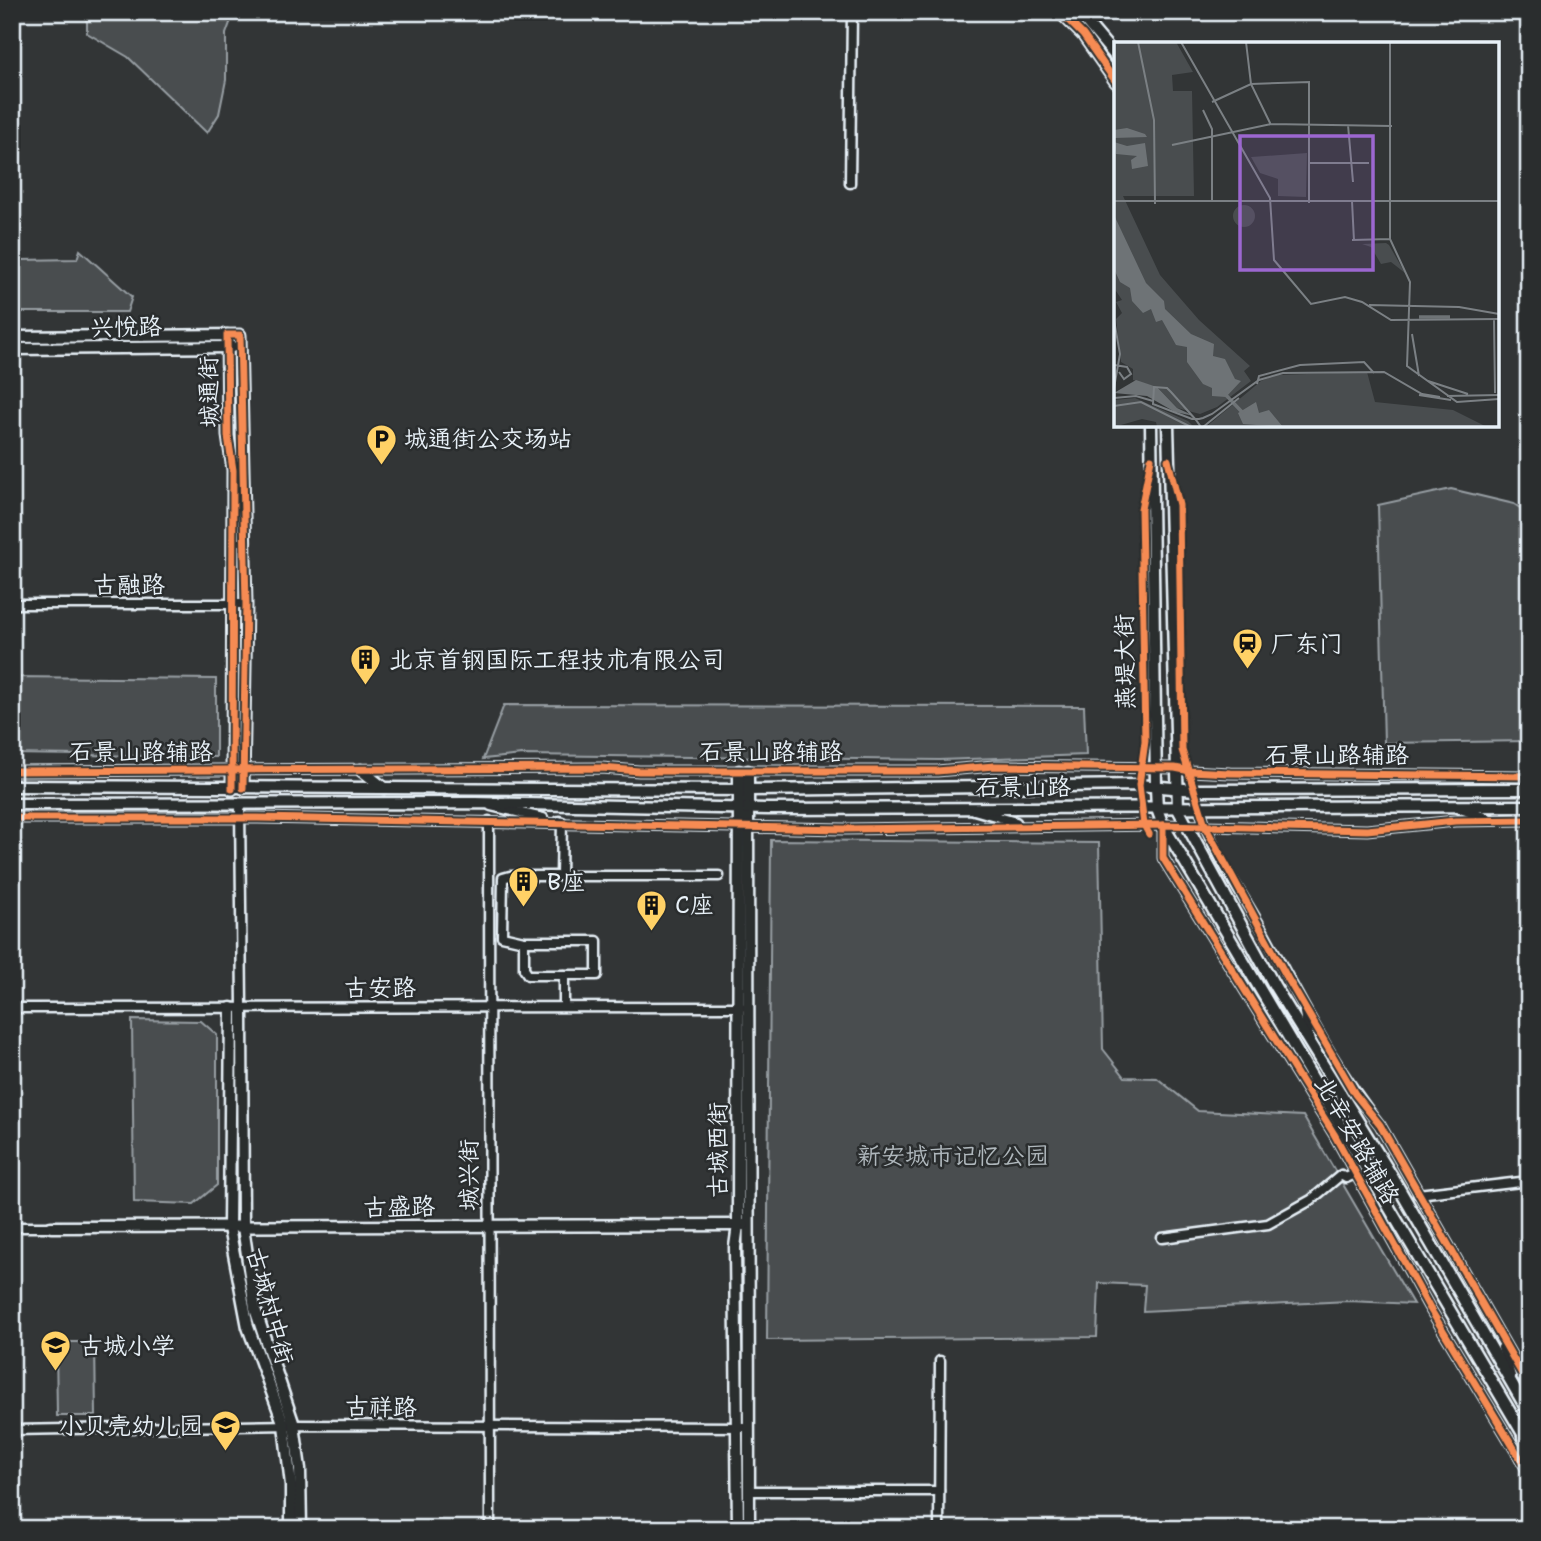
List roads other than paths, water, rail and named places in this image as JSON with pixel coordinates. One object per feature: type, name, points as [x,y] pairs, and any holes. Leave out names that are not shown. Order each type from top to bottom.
[{"type":"main road","points":[[1060,12],[1083,36],[1114,79]]},
{"type":"main road","points":[[1078,12],[1114,55]]},
{"type":"main road","name":"兴悦路","points":[[12,337],[227,335]]},
{"type":"main road","name":"城通街","points":[[237,771],[246,604],[241,347],[240,335],[227,335],[228,436],[233,470],[231,604],[237,789]]},
{"type":"main road","name":"兴悦路","points":[[12,349],[241,347]]},
{"type":"main road","name":"燕堤大街","points":[[1151,427],[1157,809],[1163,825],[1219,923],[1332,1108],[1529,1444]]},
{"type":"main road","name":"燕堤大街","points":[[1168,427],[1178,809],[1312,1048],[1433,1245],[1529,1413]]},
{"type":"main road","points":[[361,771],[385,789]]},
{"type":"main road","name":"古城西街","points":[[744,771],[743,1225],[735,1247],[749,1529]]},
{"type":"main road","name":"石景山路","points":[[12,786],[237,789],[1529,789]]},
{"type":"main road","name":"石景山路","points":[[12,804],[475,803],[744,808],[1157,809],[1529,806]]},
{"type":"main road","name":"古城村中街","points":[[237,1008],[229,1227],[248,1327],[289,1425],[291,1529]]},
{"type":"main road","name":"古城村中街","points":[[237,1008],[243,1227],[255,1309],[300,1469],[301,1529]]},
{"type":"main road","name":"古盛路","points":[[51,1227],[743,1225]]},
{"type":"main road","name":"古城西街","points":[[738,1529],[744,1427]]},
{"type":"street","points":[[850,183],[852,12]]},
{"type":"street","name":"古融路","points":[[12,604],[246,604]]},
{"type":"street","name":"石景山路辅路","points":[[12,771],[602,768],[937,771],[994,766],[1175,768],[1230,773],[1529,775]]},
{"type":"street","points":[[475,803],[562,822]]},
{"type":"street","points":[[237,1008],[240,804]]},
{"type":"street","points":[[1444,805],[1497,821]]},
{"type":"street","points":[[966,808],[1025,825]]},
{"type":"street","name":"北辛安路辅路","points":[[1200,809],[1206,828],[1303,1004],[1355,1094],[1380,1125],[1475,1287],[1498,1336],[1529,1386]]},
{"type":"street","points":[[12,818],[489,821],[844,829],[1163,825],[1367,830],[1455,821],[1529,821]]},
{"type":"street","name":"城兴街","points":[[489,821],[489,1529]]},
{"type":"street","points":[[561,876],[562,822]]},
{"type":"street","name":"北辛安路辅路","points":[[1163,825],[1163,858],[1334,1134],[1429,1307],[1529,1472]]},
{"type":"street","points":[[524,941],[524,969],[528,975],[597,975],[597,941],[524,941],[502,936],[503,878],[719,876]]},
{"type":"street","points":[[564,975],[564,1005]]},
{"type":"street","points":[[1303,1004],[1312,1048]]},
{"type":"street","name":"古安路","points":[[12,1008],[743,1006]]},
{"type":"street","points":[[1332,1108],[1334,1134]]},
{"type":"street","points":[[1162,1238],[1268,1224],[1311,1200],[1335,1177],[1341,1175],[1346,1178],[1355,1174]]},
{"type":"street","points":[[1419,1194],[1529,1181]]},
{"type":"street","points":[[12,1227],[51,1227]]},
{"type":"street","points":[[1498,1336],[1516,1392]]},
{"type":"street","points":[[939,1529],[940,1361]]},
{"type":"street","points":[[1486,1399],[1499,1394]]},
{"type":"street","name":"古祥路","points":[[12,1430],[289,1425],[491,1428],[744,1427]]},
{"type":"street","points":[[1520,1430],[1529,1472]]},
{"type":"street","points":[[749,1491],[939,1490]]},
{"type":"place","name":"城通街公交场站","points":[[381,466]]},
{"type":"place","name":"厂东门","points":[[1248,671]]},
{"type":"place","name":"北京首钢国际工程技术有限公司","points":[[366,687]]},
{"type":"place","name":"B座","points":[[524,909]]},
{"type":"place","name":"C座","points":[[652,932]]},
{"type":"place","name":"古城小学","points":[[56,1373]]},
{"type":"place","name":"小贝壳幼儿园","points":[[226,1453]]},
{"type":"park label","name":"新安城市记忆公园","points":[[953,1156]]}]
